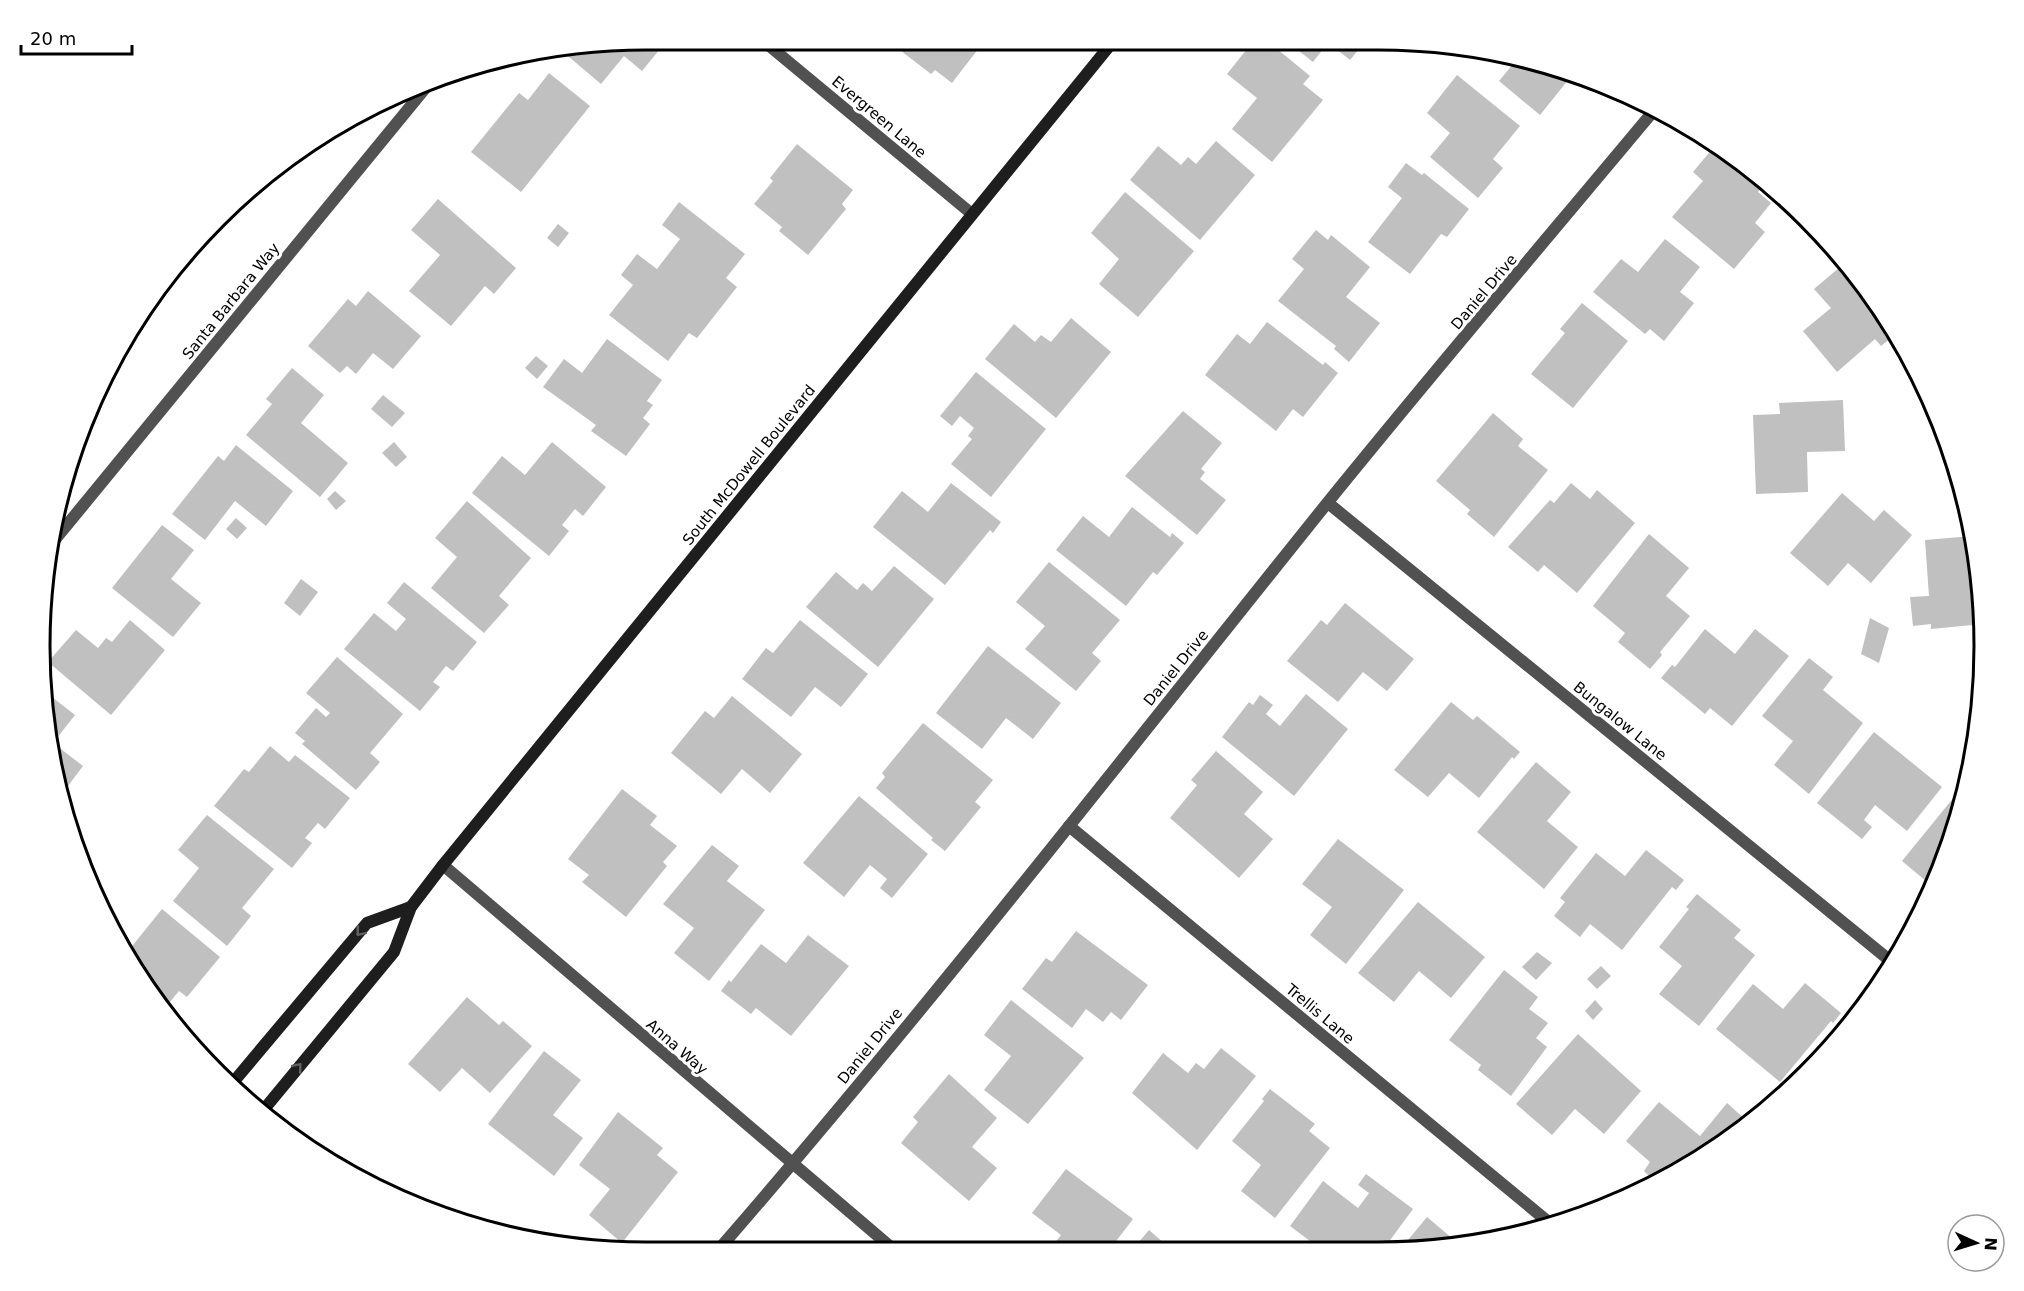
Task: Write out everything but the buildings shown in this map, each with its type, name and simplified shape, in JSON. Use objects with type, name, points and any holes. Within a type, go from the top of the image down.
[{"type":"main road","name":"South McDowell Boulevard","points":[[267,1105],[394,952],[411,907],[443,865],[1106,50]]},
{"type":"main road","points":[[236,1078],[367,923],[411,907]]},
{"type":"street","name":"Evergreen Lane","points":[[774,50],[972,214]]},
{"type":"street","name":"Santa Barbara Way","points":[[60,533],[421,94]]},
{"type":"street","name":"Daniel Drive","points":[[725,1242],[792,1165],[1069,826],[1328,503],[1650,115]]},
{"type":"street","name":"Bungalow Lane","points":[[1328,503],[1886,958]]},
{"type":"street","name":"Trellis Lane","points":[[1069,826],[1543,1218]]},
{"type":"street","name":"Anna Way","points":[[443,865],[885,1242]]}]
